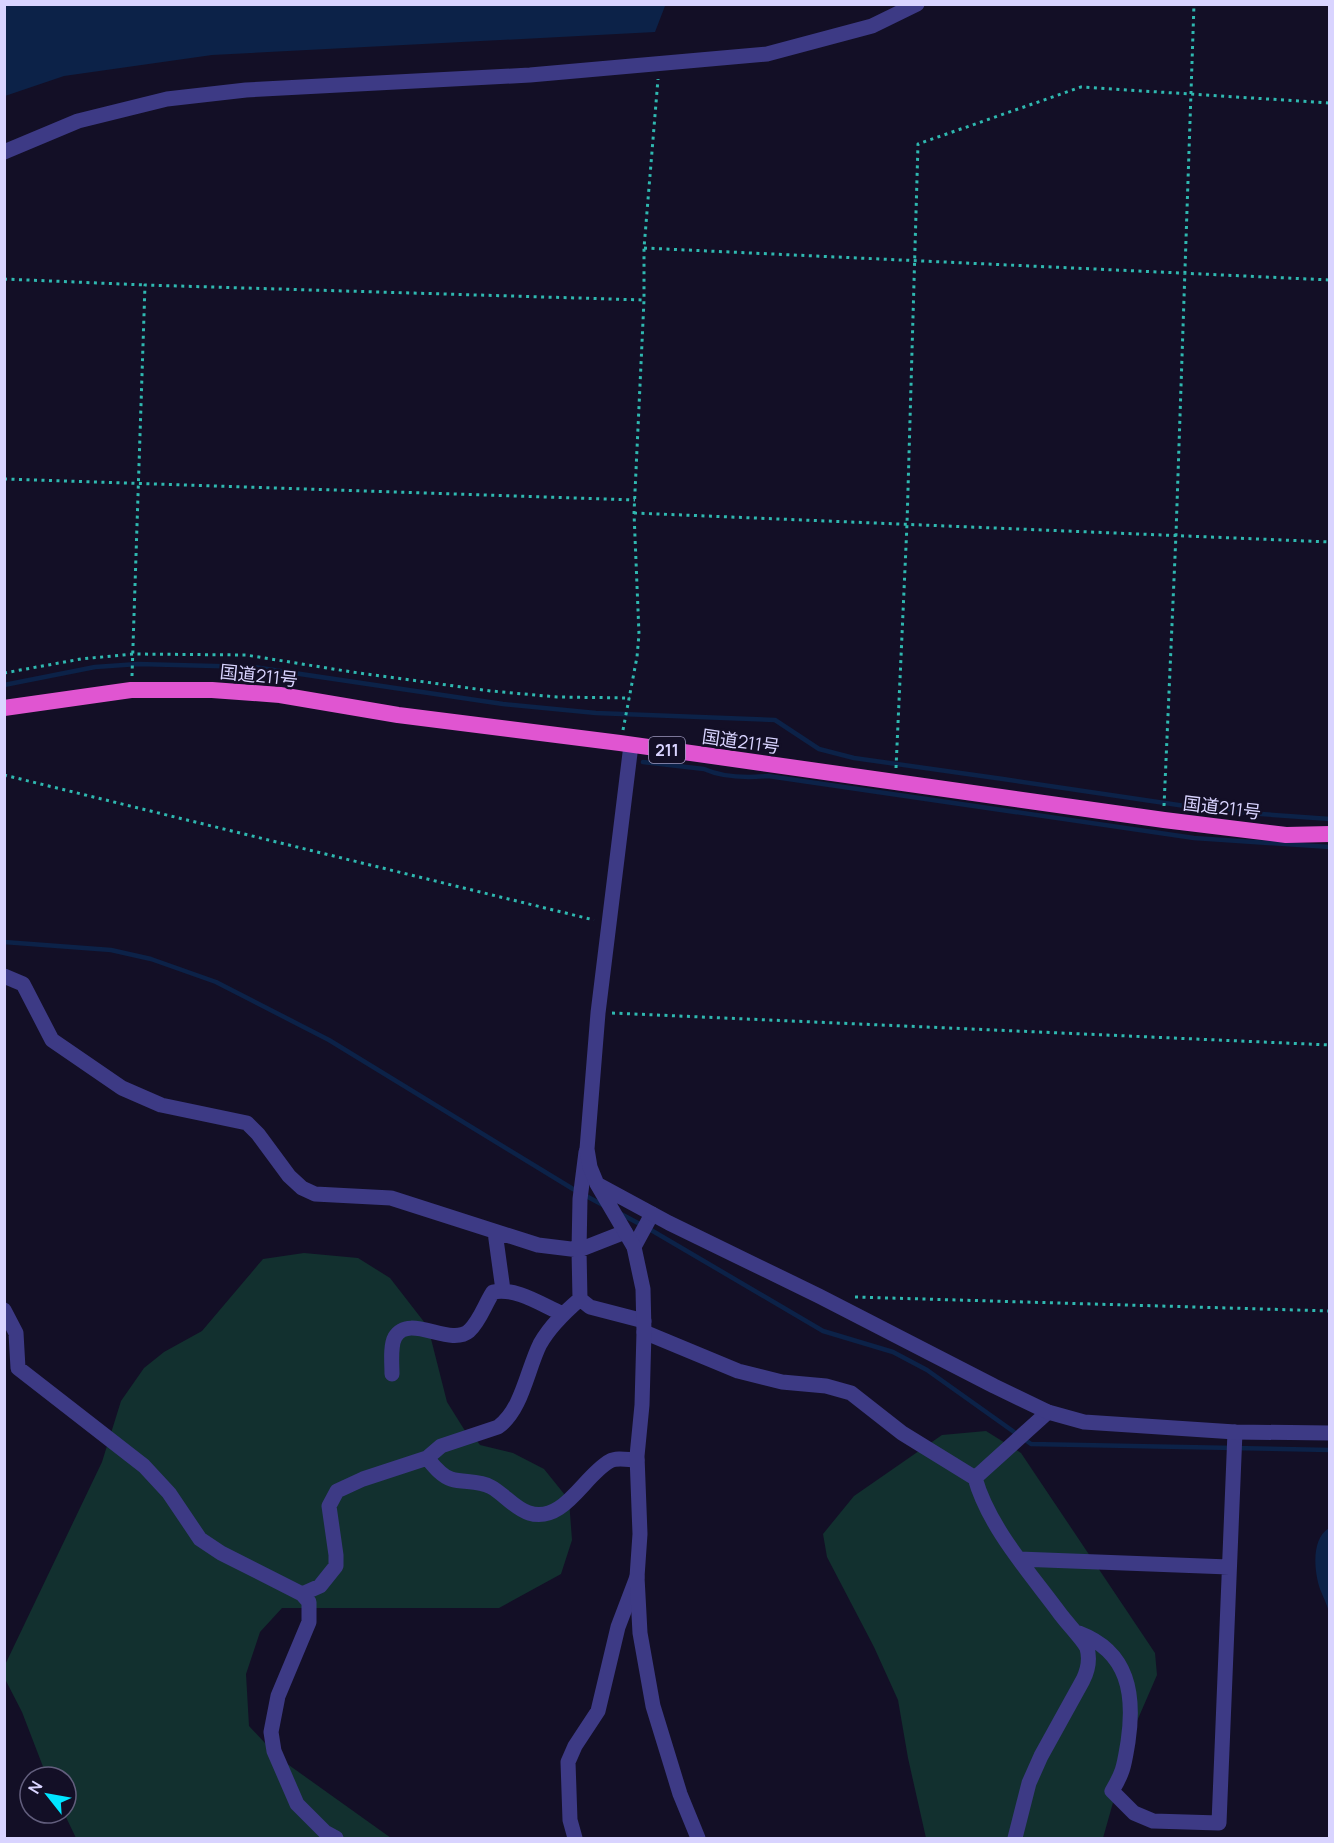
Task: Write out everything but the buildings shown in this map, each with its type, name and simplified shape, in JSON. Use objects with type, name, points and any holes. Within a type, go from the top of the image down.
[{"type":"highway","name":"国道211号","points":[[4,708],[131,690],[212,690],[280,695],[398,715],[626,744],[1164,820],[1286,835],[1329,834]]},
{"type":"street","points":[[4,152],[78,121],[167,99],[246,90],[530,75],[767,54],[872,26],[917,4]]},
{"type":"street","points":[[302,1594],[320,1586],[336,1566],[329,1506],[337,1491],[363,1479],[427,1458],[441,1446],[498,1427],[506,1421],[514,1411],[540,1344],[563,1314],[580,1299],[581,1192],[626,744]]},
{"type":"street","points":[[4,976],[23,984],[52,1040],[122,1089],[161,1105],[247,1123],[289,1176],[302,1188],[315,1194],[391,1198],[538,1245],[579,1251],[636,1228]]},
{"type":"street","points":[[587,1149],[590,1167],[601,1190],[636,1228],[819,1296],[1048,1412],[1084,1422],[1235,1437],[1329,1433]]},
{"type":"street","points":[[601,1190],[636,1228],[644,1289],[642,1406],[637,1460],[640,1534],[637,1577],[640,1633],[653,1706],[680,1794],[698,1839]]},
{"type":"street","points":[[495,1232],[503,1290]]},
{"type":"street","points":[[392,1374],[394,1339],[399,1333],[411,1328],[455,1337],[468,1332],[478,1320],[493,1292],[503,1290],[524,1296],[563,1314]]},
{"type":"street","points":[[580,1299],[590,1307],[644,1327],[738,1371],[782,1382],[826,1386],[851,1393],[902,1433],[975,1478],[980,1497],[1005,1539],[1086,1647],[1089,1659],[1087,1670],[1029,1783],[1015,1839]]},
{"type":"street","points":[[4,1310],[16,1333],[18,1368],[144,1466],[169,1493],[200,1539],[221,1553],[302,1594],[309,1602],[309,1622],[278,1696],[271,1732],[274,1750],[297,1804],[325,1832],[336,1839]]},
{"type":"street","points":[[975,1478],[1048,1412]]},
{"type":"street","points":[[1073,1631],[1090,1638],[1108,1651],[1121,1668],[1130,1693],[1131,1718],[1123,1773],[1112,1791],[1134,1813],[1153,1821],[1219,1823],[1235,1437]]},
{"type":"street","points":[[427,1458],[450,1479],[477,1482],[490,1487],[528,1513],[542,1514],[558,1509],[598,1470],[612,1460],[637,1460]]},
{"type":"street","points":[[1019,1558],[1229,1567]]},
{"type":"street","points":[[575,1839],[570,1820],[568,1762],[575,1746],[598,1711],[618,1627],[637,1577]]},
{"type":"path","points":[[1164,820],[1194,4]]},
{"type":"path","points":[[626,744],[639,634],[634,513],[644,300],[644,248],[659,65]]},
{"type":"path","points":[[895,782],[907,524],[918,144],[1081,87],[1329,103]]},
{"type":"path","points":[[644,248],[1329,280]]},
{"type":"path","points":[[4,279],[644,300]]},
{"type":"path","points":[[131,690],[145,285]]},
{"type":"path","points":[[4,479],[635,500]]},
{"type":"path","points":[[634,513],[1329,542]]},
{"type":"path","points":[[4,673],[81,659],[132,654],[246,655],[491,691],[557,697],[630,698]]},
{"type":"path","points":[[4,775],[609,924]]},
{"type":"path","points":[[598,1013],[1329,1045]]},
{"type":"path","points":[[855,1297],[1329,1311]]},
{"type":"green space","points":[[304,1253],[358,1258],[390,1278],[428,1327],[447,1402],[472,1442],[477,1441],[480,1445],[513,1453],[544,1469],[569,1500],[572,1540],[561,1574],[499,1608],[282,1608],[260,1632],[246,1674],[249,1726],[279,1758],[391,1838],[76,1838],[70,1825],[78,1825],[78,1765],[42,1765],[22,1712],[5,1679],[4,1667],[102,1462],[121,1401],[144,1368],[164,1352],[202,1331],[263,1259]]},
{"type":"green space","points":[[986,1431],[1021,1453],[1155,1653],[1157,1675],[1134,1728],[1103,1838],[926,1838],[898,1700],[874,1647],[827,1557],[823,1534],[854,1496],[942,1435]]},
{"type":"water","points":[[4,5],[669,5],[665,6],[655,32],[212,55],[64,76],[5,96]]},
{"type":"water","points":[[1329,1528],[1329,1612],[1320,1589],[1315,1565],[1319,1540]]},
{"type":"waterway","points":[[4,685],[95,667],[138,664],[253,667],[503,704],[596,713],[775,720],[819,749],[854,758],[1219,811],[1330,819]]},
{"type":"waterway","points":[[643,762],[704,769],[735,777],[768,776],[1194,838],[1330,847]]},
{"type":"waterway","points":[[4,942],[111,950],[151,959],[216,982],[329,1040],[603,1205]]},
{"type":"waterway","points":[[621,1214],[823,1331],[893,1352],[927,1370],[1031,1444],[1330,1450]]}]
